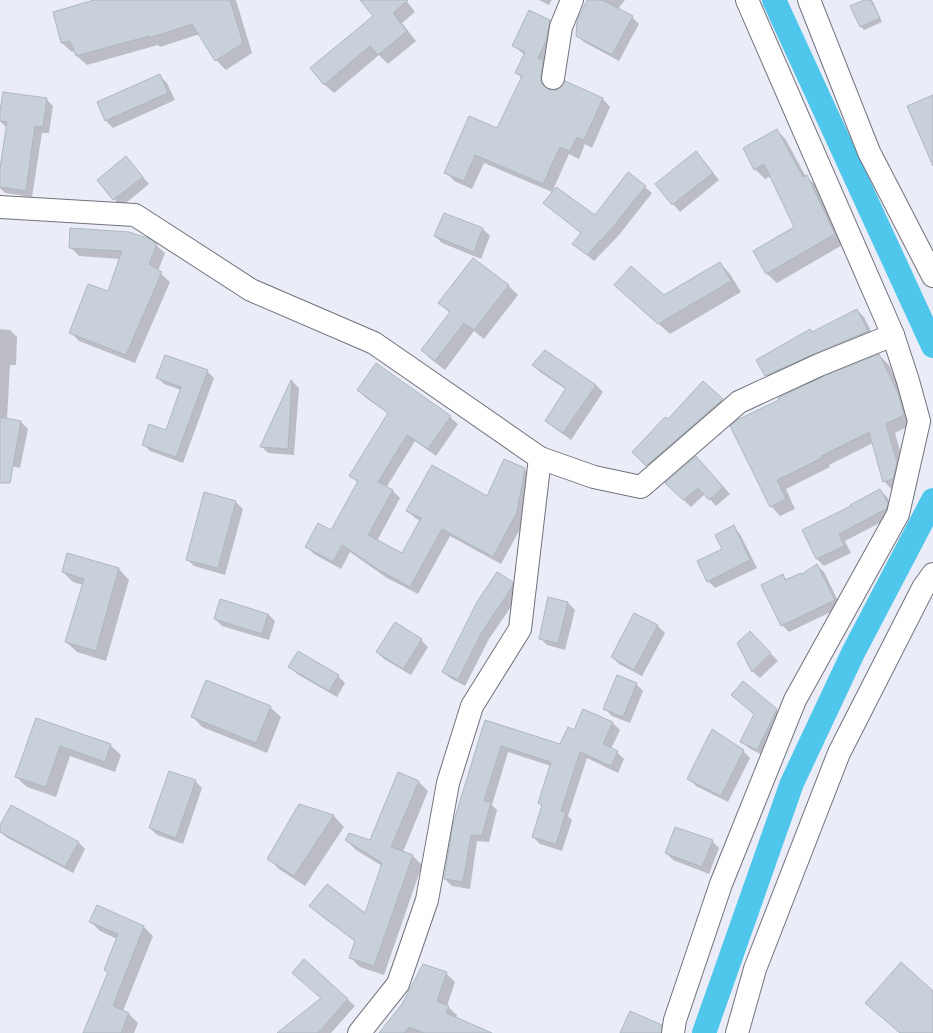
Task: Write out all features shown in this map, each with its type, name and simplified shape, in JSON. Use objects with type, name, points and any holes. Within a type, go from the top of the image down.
[{"type":"street","points":[[553,78],[561,27],[572,0]]},
{"type":"street","points":[[672,1033],[675,1020],[721,884],[795,700],[898,514],[919,421],[893,335],[747,0]]},
{"type":"street","points":[[809,0],[869,152],[933,276]]},
{"type":"street","points":[[0,207],[135,215],[251,290],[374,343],[540,458],[594,477],[641,487],[739,402],[819,365],[893,335]]},
{"type":"street","points":[[359,1033],[398,984],[427,900],[448,783],[472,706],[520,629],[540,458]]},
{"type":"street","points":[[737,1033],[755,970],[839,753],[923,588],[933,574]]},
{"type":"building","points":[[94,0],[230,0],[243,43],[215,61],[192,24],[149,38],[149,36],[76,56],[70,41],[61,43],[53,12]]},
{"type":"building","points":[[360,0],[408,0],[393,13],[407,31],[378,55],[370,46],[324,85],[310,68],[373,16]]},
{"type":"building","points":[[587,0],[602,0],[633,16],[612,55],[576,36],[577,21]]},
{"type":"building","points":[[864,0],[871,0],[880,18],[860,27],[850,6]]},
{"type":"building","points":[[529,10],[550,20],[546,41],[538,58],[543,60],[541,82],[545,87],[551,90],[557,90],[565,81],[603,98],[584,140],[577,137],[570,151],[560,147],[543,184],[475,155],[464,181],[444,173],[469,116],[497,128],[522,76],[515,73],[525,52],[512,46]]},
{"type":"building","points":[[160,74],[168,93],[105,121],[97,102]]},
{"type":"building","points":[[3,92],[47,98],[43,127],[35,126],[26,191],[0,187],[0,168],[7,122],[0,121]]},
{"type":"building","points":[[933,95],[933,166],[907,106]]},
{"type":"building","points":[[777,129],[803,177],[807,175],[835,234],[766,274],[753,251],[794,227],[764,164],[754,170],[743,148]]},
{"type":"building","points":[[696,151],[713,173],[672,205],[655,184]]},
{"type":"building","points":[[126,156],[143,177],[113,200],[97,180]]},
{"type":"building","points":[[628,172],[646,186],[612,228],[587,255],[572,244],[581,233],[543,203],[556,187],[595,215]]},
{"type":"building","points":[[444,213],[483,228],[474,252],[434,236]]},
{"type":"building","points":[[70,228],[129,232],[150,239],[157,244],[149,264],[162,272],[126,355],[69,333],[88,284],[108,291],[122,251],[69,248]]},
{"type":"building","points":[[473,258],[509,285],[474,330],[464,323],[435,361],[421,350],[450,312],[438,303]]},
{"type":"building","points":[[720,262],[731,281],[658,324],[614,285],[631,266],[664,295]]},
{"type":"building","points":[[857,309],[868,331],[765,376],[756,360],[810,329],[812,332]]},
{"type":"building","points":[[545,350],[596,385],[563,433],[545,421],[566,388],[532,365]]},
{"type":"building","points":[[879,354],[898,393],[904,415],[886,424],[897,462],[893,479],[883,482],[869,432],[821,456],[822,458],[777,480],[786,499],[770,507],[730,426],[737,420],[779,400],[778,398],[824,376]]},
{"type":"building","points":[[165,355],[208,370],[176,457],[142,445],[149,424],[166,430],[181,387],[156,378]]},
{"type":"building","points":[[376,363],[451,416],[428,449],[407,435],[378,482],[393,490],[368,535],[402,553],[421,518],[406,511],[432,465],[487,496],[504,459],[525,468],[517,512],[493,557],[442,529],[410,587],[379,570],[342,545],[333,562],[305,547],[318,523],[331,530],[358,481],[349,476],[388,413],[357,390]]},
{"type":"building","points":[[291,380],[288,449],[260,447]]},
{"type":"building","points":[[703,381],[723,399],[646,466],[632,452],[665,417],[668,419]]},
{"type":"building","points":[[0,417],[21,421],[10,483],[0,483]]},
{"type":"building","points":[[696,456],[723,487],[709,500],[698,488],[683,500],[665,483]]},
{"type":"building","points":[[880,489],[888,503],[886,509],[839,534],[844,546],[816,559],[802,530],[851,506],[850,505]]},
{"type":"building","points":[[204,492],[236,501],[218,568],[186,560]]},
{"type":"building","points":[[734,525],[750,560],[707,582],[697,561],[722,549],[715,535]]},
{"type":"building","points":[[67,553],[119,568],[96,651],[65,642],[84,579],[62,572]]},
{"type":"building","points":[[817,564],[835,600],[781,626],[761,585],[783,574],[785,580],[801,573],[802,574]]},
{"type":"building","points":[[497,572],[513,582],[512,587],[482,632],[458,680],[442,672],[477,602]]},
{"type":"building","points":[[548,597],[568,602],[558,643],[539,639]]},
{"type":"building","points":[[220,599],[268,614],[262,634],[214,619]]},
{"type":"building","points":[[634,613],[658,625],[634,670],[611,657]]},
{"type":"building","points":[[395,622],[422,639],[403,669],[376,652]]},
{"type":"building","points":[[750,631],[771,653],[752,672],[737,643]]},
{"type":"building","points":[[298,651],[339,675],[329,691],[288,667]]},
{"type":"building","points":[[617,675],[637,683],[623,717],[603,709]]},
{"type":"building","points":[[206,680],[271,706],[256,743],[191,717]]},
{"type":"building","points":[[743,681],[777,709],[757,750],[740,742],[754,714],[731,695]]},
{"type":"building","points":[[583,709],[613,722],[603,744],[618,751],[611,766],[580,752],[561,811],[566,812],[556,844],[532,837],[542,805],[538,803],[551,762],[501,746],[484,801],[491,802],[482,836],[471,835],[463,882],[444,879],[453,824],[485,720],[560,744],[568,727],[574,730]]},
{"type":"building","points":[[36,718],[111,744],[105,762],[60,746],[46,787],[15,777]]},
{"type":"building","points":[[712,729],[744,750],[721,796],[687,779]]},
{"type":"building","points":[[169,771],[196,780],[176,838],[149,828]]},
{"type":"building","points":[[398,772],[419,781],[391,847],[413,855],[374,966],[349,958],[355,941],[309,906],[327,884],[365,913],[382,863],[345,840],[349,833],[370,840]]},
{"type":"building","points":[[299,804],[334,815],[294,876],[267,859]]},
{"type":"building","points":[[11,805],[79,842],[65,867],[0,832],[0,825]]},
{"type":"building","points":[[675,827],[713,840],[702,867],[665,853]]},
{"type":"building","points":[[97,905],[144,926],[113,1006],[129,1013],[121,1033],[83,1033],[108,972],[104,970],[118,934],[89,922]]},
{"type":"building","points":[[304,959],[348,999],[318,1033],[277,1033],[321,998],[292,973]]},
{"type":"building","points":[[901,962],[933,991],[933,1033],[900,1033],[865,1003]]},
{"type":"building","points":[[423,964],[447,972],[437,1001],[449,1006],[446,1013],[492,1033],[424,1033],[409,1027],[404,1033],[379,1033],[402,1004]]},
{"type":"building","points":[[630,1011],[662,1025],[661,1033],[620,1033]]},
{"type":"waterway","points":[[774,0],[933,346]]},
{"type":"waterway","points":[[704,1033],[792,783],[853,653],[933,500]]}]
